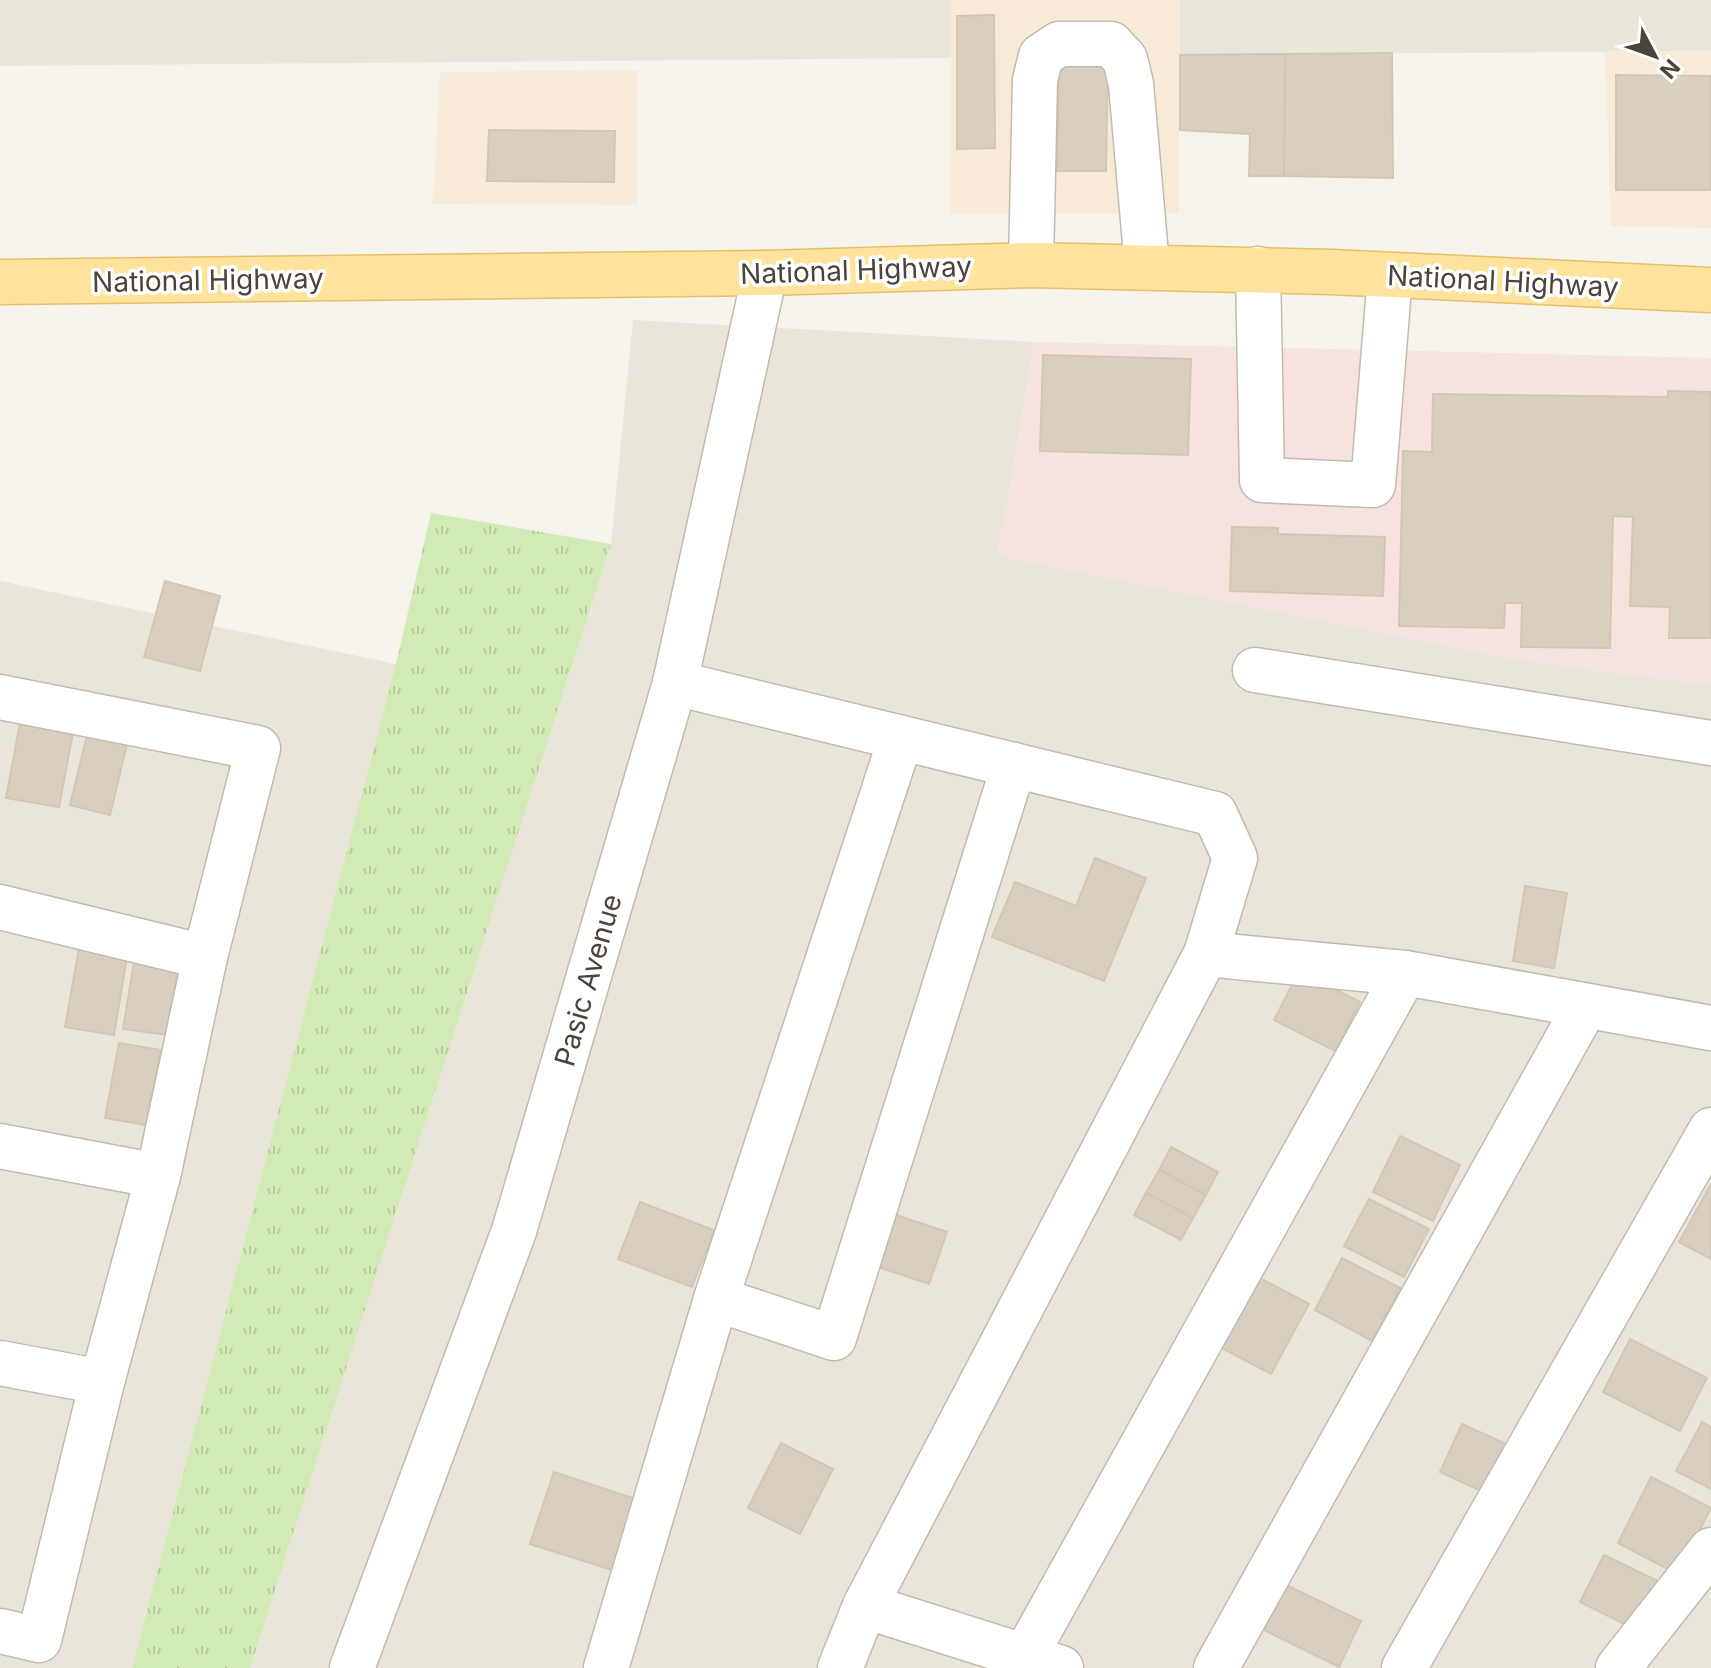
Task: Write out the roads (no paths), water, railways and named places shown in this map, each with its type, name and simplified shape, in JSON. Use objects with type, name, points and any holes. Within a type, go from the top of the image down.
[{"type":"main road","name":"National Highway","points":[[0,282],[765,273],[1031,265],[1258,269],[1711,290]]},
{"type":"street","points":[[1031,265],[1035,80],[1041,56],[1059,44],[1111,44],[1125,59],[1131,84],[1147,266]]},
{"type":"street","points":[[1258,269],[1262,480],[1278,481],[1373,485],[1390,276]]},
{"type":"street","name":"Pasic Avenue","points":[[352,1668],[514,1231],[675,683],[765,273]]},
{"type":"street","points":[[1255,670],[1711,743]]},
{"type":"street","points":[[675,683],[1215,814],[1235,858],[1206,954],[865,1606],[840,1668]]},
{"type":"street","points":[[0,697],[258,748],[205,957],[158,1176],[102,1382],[39,1640],[0,1631]]},
{"type":"street","points":[[606,1668],[716,1299],[901,738]]},
{"type":"street","points":[[716,1299],[834,1338],[1014,765]]},
{"type":"street","points":[[0,907],[205,957]]},
{"type":"street","points":[[1206,954],[1405,973],[1711,1028]]},
{"type":"street","points":[[865,1606],[1043,1662],[1405,973]]},
{"type":"street","points":[[1216,1668],[1585,1007]]},
{"type":"street","points":[[1404,1668],[1711,1130]]},
{"type":"street","points":[[0,1146],[158,1176]]},
{"type":"street","points":[[0,1363],[102,1382]]},
{"type":"street","points":[[1618,1668],[1711,1550]]}]
